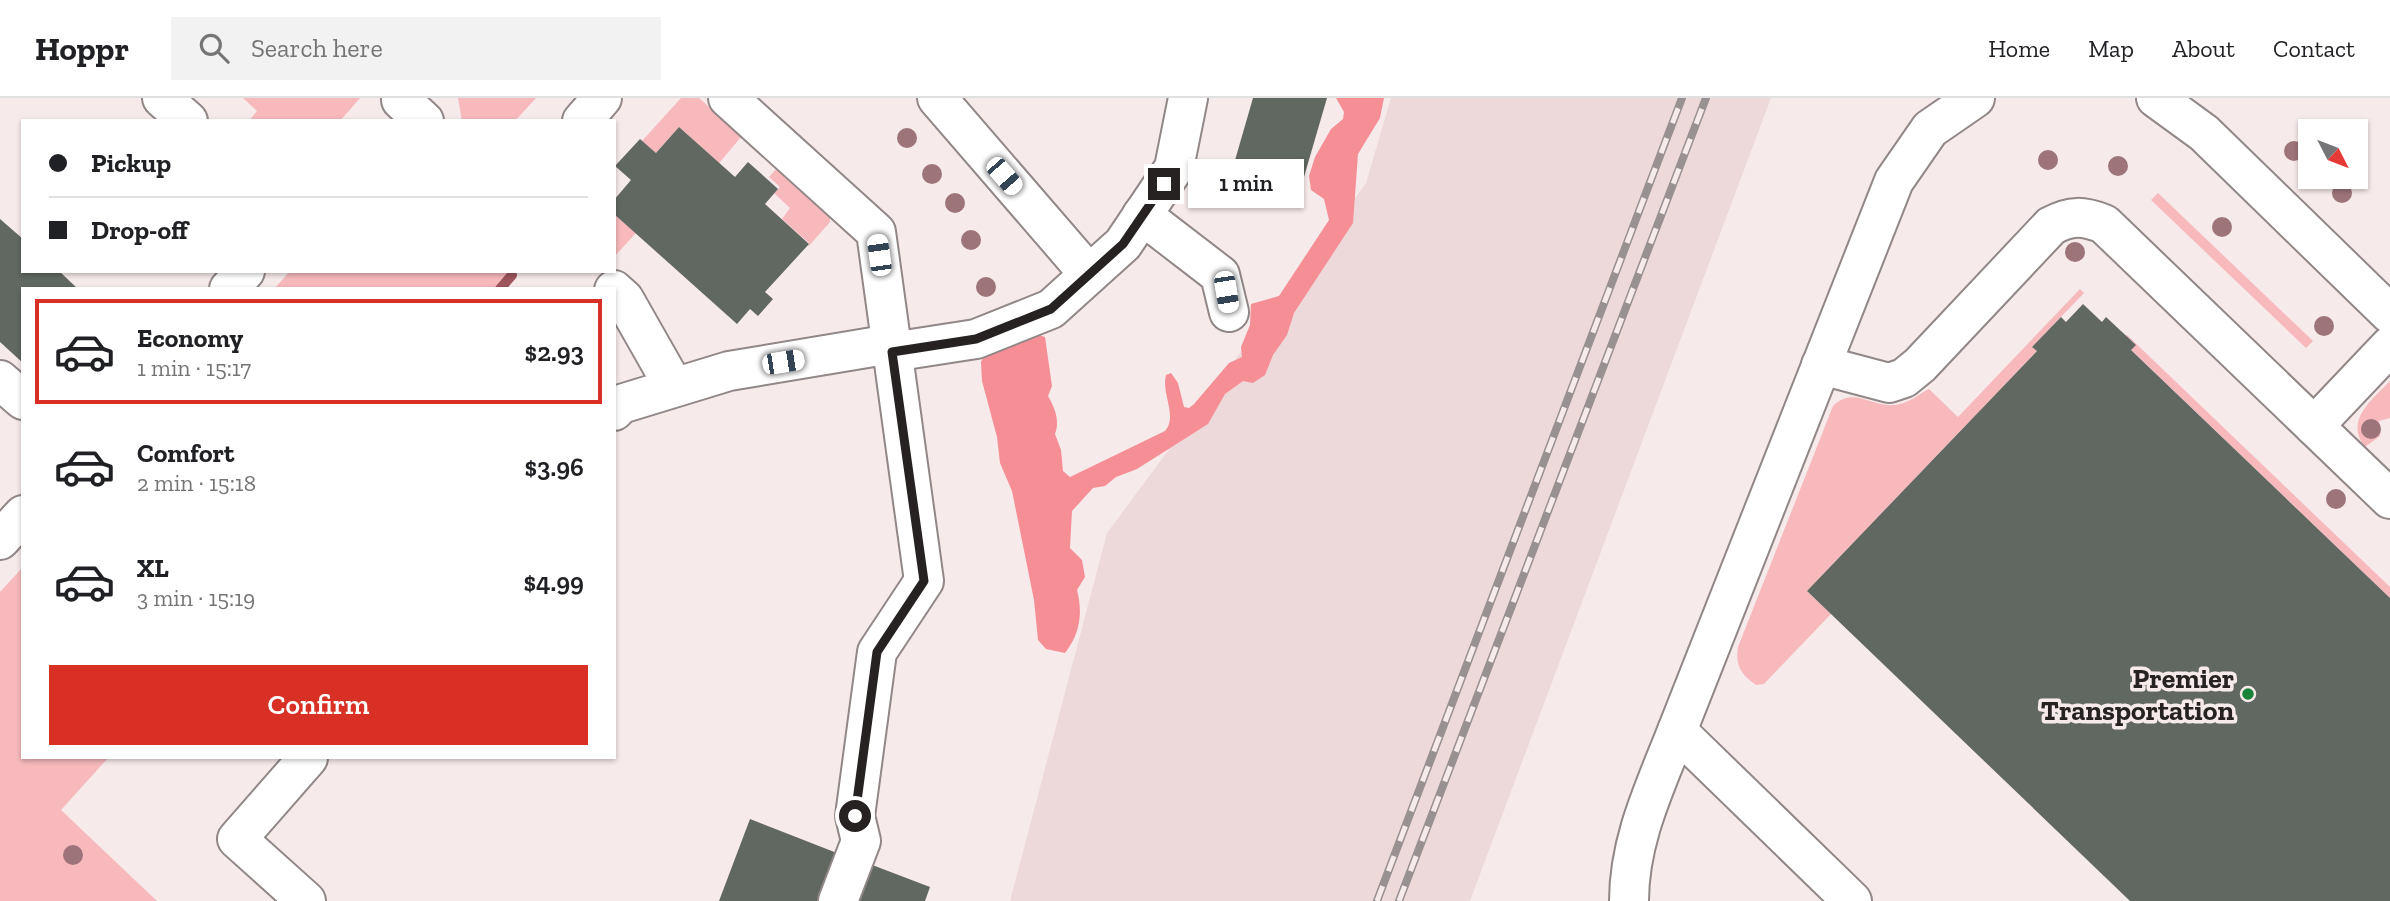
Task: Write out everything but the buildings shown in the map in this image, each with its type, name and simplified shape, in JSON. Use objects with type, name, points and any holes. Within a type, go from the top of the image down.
[{"type":"street","points":[[162,98],[186,119]]},
{"type":"street","points":[[584,119],[602,98]]},
{"type":"street","points":[[728,98],[876,232],[924,581],[877,652],[855,816],[861,841],[838,901]]},
{"type":"street","points":[[937,98],[1089,274]]},
{"type":"street","points":[[616,409],[621,404],[729,370],[976,339],[1051,309],[1123,244],[1174,168],[1188,98]]},
{"type":"street","points":[[1629,901],[1629,873],[1637,835],[1894,181],[1930,130],[1975,98]]},
{"type":"street","points":[[2156,98],[2204,133],[2390,314]]},
{"type":"street","points":[[1142,215],[1220,275],[1229,312]]},
{"type":"street","points":[[1821,365],[1889,383],[1904,378],[1920,365],[2051,226],[2067,217],[2085,217],[2104,224],[2390,499]]},
{"type":"street","points":[[231,287],[243,273]]},
{"type":"street","points":[[596,273],[612,287]]},
{"type":"street","points":[[616,291],[624,299],[674,387]]},
{"type":"street","points":[[2314,426],[2390,346]]},
{"type":"street","points":[[0,380],[21,398]]},
{"type":"street","points":[[0,540],[21,517]]},
{"type":"street","points":[[1677,731],[1852,901]]},
{"type":"street","points":[[306,901],[237,839],[308,759]]},
{"type":"shaded area","points":[[243,98],[360,98],[342,119],[251,119],[257,111]]},
{"type":"shaded area","points":[[458,98],[536,98],[517,119],[462,119]]},
{"type":"shaded area","points":[[681,98],[699,98],[742,136],[719,163],[679,127],[656,153],[642,141]]},
{"type":"shaded area","points":[[1336,98],[1384,98],[1380,118],[1358,154],[1353,223],[1294,313],[1287,335],[1273,355],[1265,375],[1253,383],[1243,381],[1225,394],[1208,424],[1137,469],[1116,477],[1105,486],[1093,488],[1072,511],[1070,548],[1082,560],[1085,577],[1077,590],[1079,623],[1065,653],[1046,649],[1038,640],[1034,600],[1012,491],[1000,463],[997,437],[982,381],[981,362],[986,353],[1036,334],[1045,337],[1052,386],[1048,396],[1056,415],[1055,434],[1061,450],[1063,471],[1070,477],[1165,431],[1170,419],[1166,375],[1171,373],[1178,383],[1184,407],[1189,408],[1194,404],[1229,363],[1242,357],[1241,347],[1250,325],[1251,304],[1279,296],[1329,220],[1324,199],[1311,190],[1309,176],[1315,157],[1331,129],[1343,119],[1344,112]]},
{"type":"shaded area","points":[[1391,98],[1771,98],[1470,901],[1010,901],[1107,533],[1366,183]]},
{"type":"shaded area","points":[[777,168],[830,217],[830,222],[808,247],[809,243],[782,219],[790,208],[774,193],[780,187],[769,177]]},
{"type":"shaded area","points":[[2158,193],[2313,341],[2306,348],[2151,200]]},
{"type":"shaded area","points":[[616,216],[636,233],[616,255]]},
{"type":"shaded area","points":[[288,273],[508,273],[498,287],[276,287]]},
{"type":"shaded area","points":[[2080,289],[2084,293],[2032,347],[2037,351],[1807,591],[1831,614],[1764,684],[1756,685],[1751,681],[1738,664],[1738,647],[1833,406],[1841,400],[1855,397],[1894,405],[1908,401],[1929,389],[1958,417]]},
{"type":"shaded area","points":[[2127,335],[2390,587],[2390,598],[2122,341]]},
{"type":"shaded area","points":[[2390,381],[2390,418],[2379,421],[2380,436],[2365,447],[2359,437],[2359,419],[2369,403]]},
{"type":"shaded area","points":[[21,569],[21,759],[107,759],[61,810],[157,901],[0,901],[0,592]]},
{"type":"waterway","points":[[502,287],[512,275]]},
{"type":"railway","points":[[1377,901],[1682,98]]},
{"type":"railway","points":[[1399,901],[1706,98]]},
{"type":"place","name":"Premier Transportation","points":[[2248,694]]},
{"type":"route","points":[[855,816],[877,652],[924,581],[892,352],[976,339],[1051,309],[1123,244],[1164,184]]}]
